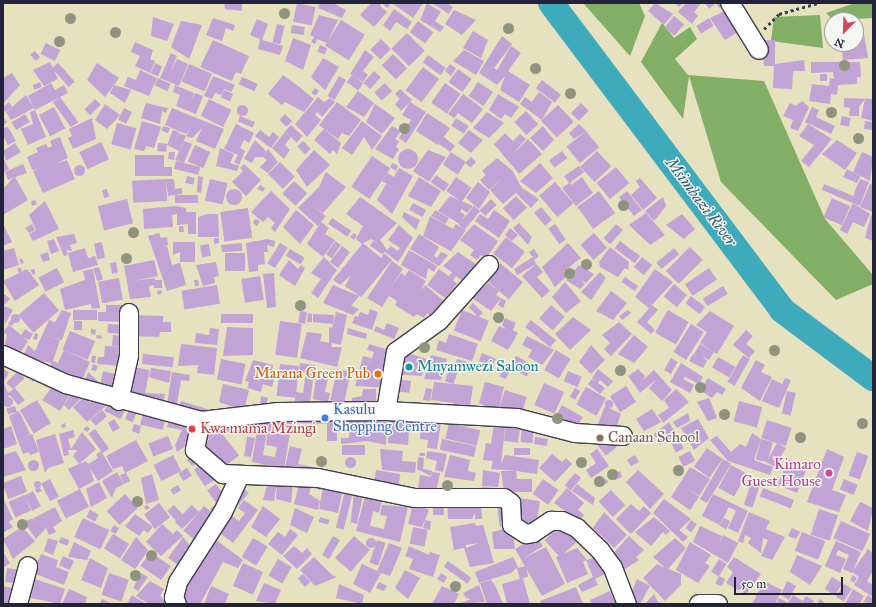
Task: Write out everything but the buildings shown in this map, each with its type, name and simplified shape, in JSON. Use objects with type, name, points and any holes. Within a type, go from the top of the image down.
[{"type":"street","points":[[730,3],[755,42]]},
{"type":"street","points":[[386,411],[396,352],[439,321],[489,264]]},
{"type":"street","points":[[119,401],[129,356],[129,313]]},
{"type":"street","points":[[3,355],[66,384],[119,401],[201,421],[278,412],[386,411],[517,418],[576,433],[623,436]]},
{"type":"street","points":[[201,421],[195,450],[217,471],[240,477],[318,478],[415,498],[504,498],[511,502],[512,525],[526,534],[557,520],[577,528],[600,550],[613,568],[627,604]]},
{"type":"street","points":[[177,604],[174,598],[178,582],[223,512],[240,477]]},
{"type":"street","points":[[18,604],[28,566]]},
{"type":"street","points":[[699,604],[718,604]]},
{"type":"path","points":[[755,42],[779,14],[818,3]]},
{"type":"green space","points":[[583,3],[639,3],[645,16],[630,56]]},
{"type":"green space","points":[[855,3],[873,3],[873,18],[864,18],[864,12],[829,12]]},
{"type":"green space","points":[[820,15],[823,48],[771,41],[774,17]]},
{"type":"green space","points":[[662,23],[674,38],[690,27],[697,39],[675,59],[688,75],[764,81],[825,219],[873,275],[873,284],[836,300],[721,182],[689,76],[683,119],[641,62]]},
{"type":"waterway","name":"Msimbazi River","points":[[551,3],[782,310],[873,378]]},
{"type":"place","name":"Mnyamwezi Saloon","points":[[409,367]]},
{"type":"place","name":"Marana Green Pub","points":[[378,374]]},
{"type":"place","name":"Kasulu Shopping Centre","points":[[325,418]]},
{"type":"place","name":"Kwa mama Mzingi","points":[[192,429]]},
{"type":"place","name":"Canaan School","points":[[600,438]]},
{"type":"place","name":"Kimaro Guest House","points":[[829,473]]}]
